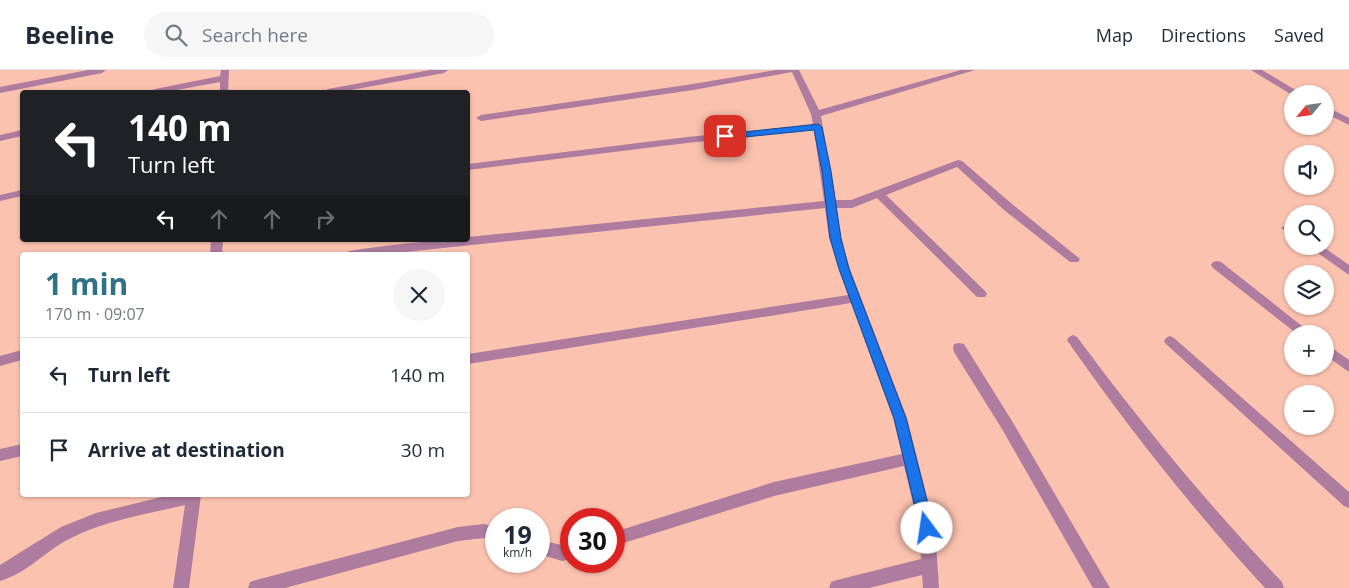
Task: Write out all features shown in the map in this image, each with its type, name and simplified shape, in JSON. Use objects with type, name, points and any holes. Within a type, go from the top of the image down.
[{"type":"street","points":[[0,90],[102,70]]},
{"type":"street","points":[[339,90],[444,70]]},
{"type":"street","points":[[481,118],[693,88],[792,70]]},
{"type":"street","points":[[795,70],[817,121],[836,238],[855,298],[900,418],[927,528],[931,588]]},
{"type":"street","points":[[470,167],[687,140],[817,121],[972,70]]},
{"type":"street","points":[[1255,70],[1284,86]]},
{"type":"street","points":[[163,90],[224,74],[224,90]]},
{"type":"street","points":[[1334,114],[1349,122]]},
{"type":"street","points":[[0,138],[20,133]]},
{"type":"street","points":[[470,241],[831,204],[852,204],[958,163],[1008,208],[1074,259]]},
{"type":"street","points":[[0,198],[20,193]]},
{"type":"street","points":[[879,194],[981,294]]},
{"type":"street","points":[[370,252],[459,242]]},
{"type":"street","points":[[1327,255],[1349,271]]},
{"type":"street","points":[[1217,265],[1294,325]]},
{"type":"street","points":[[470,359],[855,298]]},
{"type":"street","points":[[1073,340],[1122,409],[1232,542],[1276,588]]},
{"type":"street","points":[[1170,341],[1349,501]]},
{"type":"street","points":[[958,348],[1007,425],[1102,588]]},
{"type":"street","points":[[1334,355],[1349,367]]},
{"type":"street","points":[[0,361],[20,356]]},
{"type":"street","points":[[0,456],[20,451]]},
{"type":"street","points":[[625,536],[774,489],[910,458]]},
{"type":"street","points":[[0,573],[28,558],[66,532],[96,520],[190,497]]},
{"type":"street","points":[[181,588],[194,497]]},
{"type":"street","points":[[256,588],[458,534],[485,531]]},
{"type":"street","points":[[837,588],[930,565]]},
{"type":"route","points":[[725,136],[818,127],[836,238],[844,269],[900,418],[927,528]]}]
